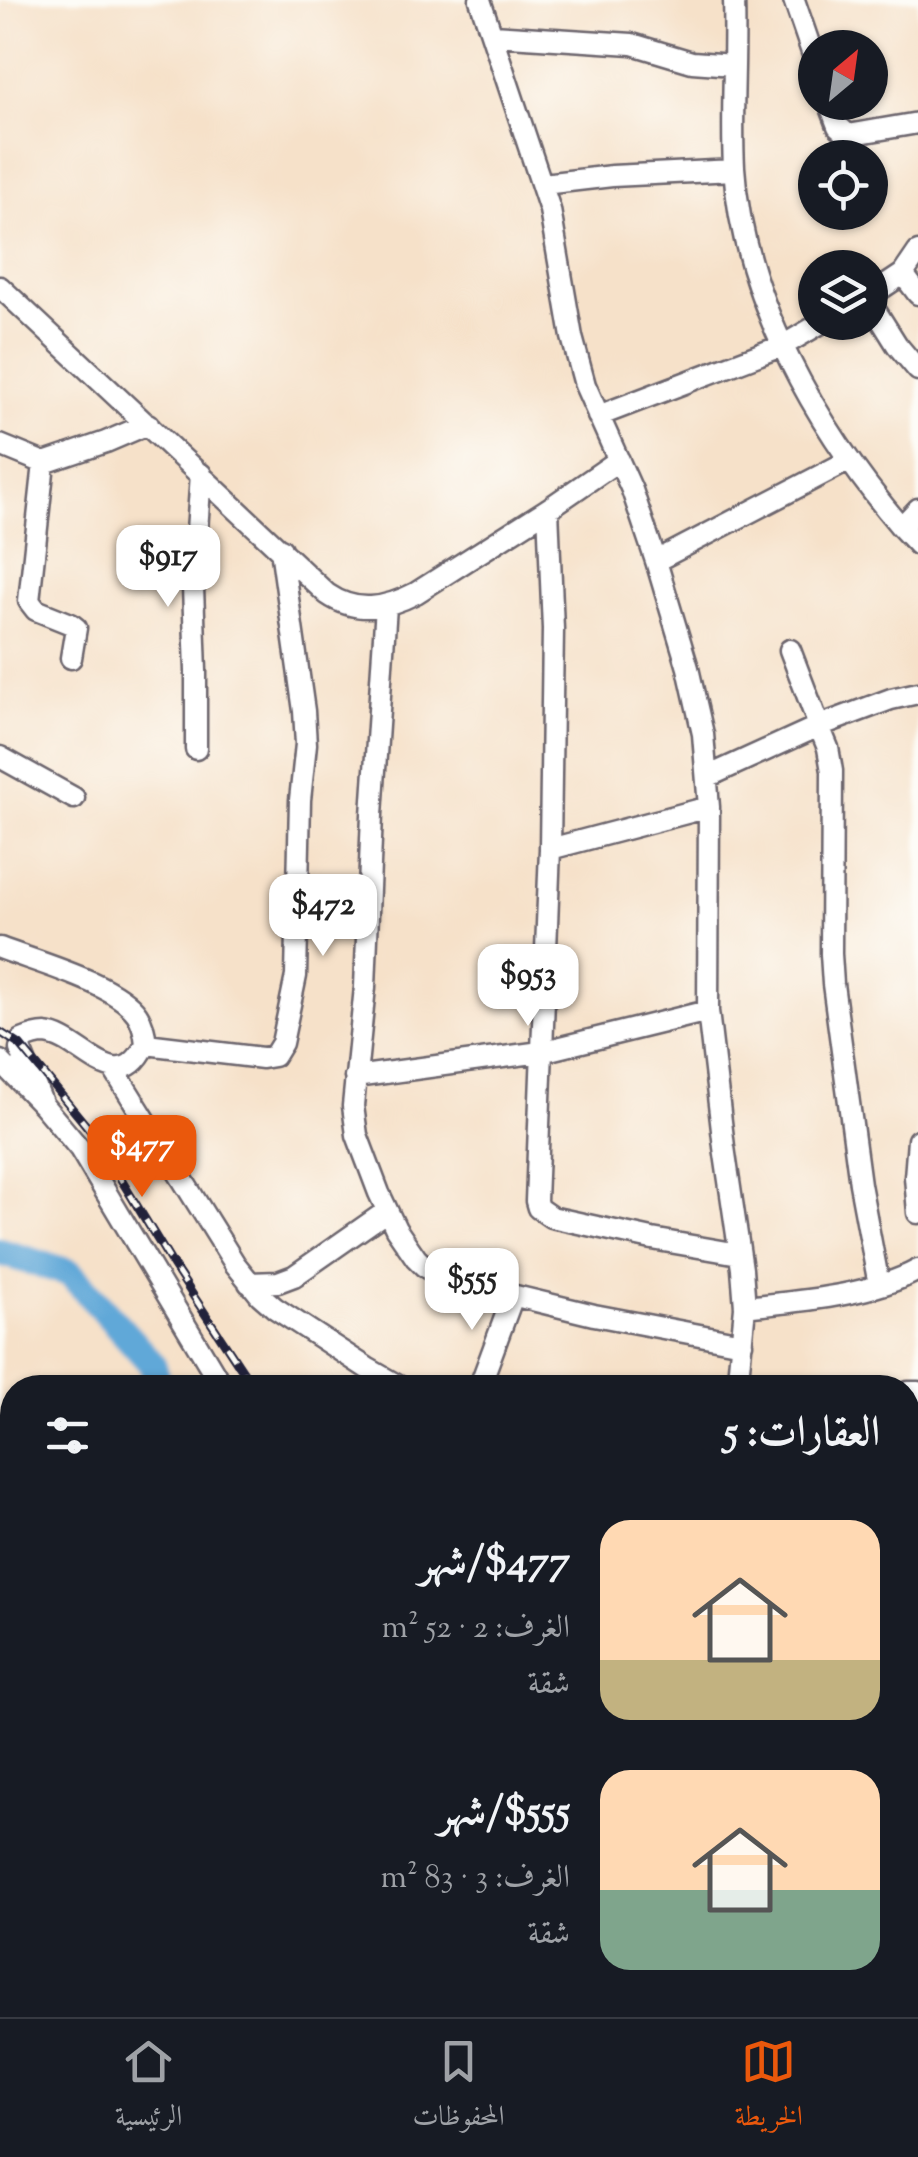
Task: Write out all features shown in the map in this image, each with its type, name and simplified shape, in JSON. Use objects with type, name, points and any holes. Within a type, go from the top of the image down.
[{"type":"street","points":[[480,0],[543,184],[584,385],[632,490],[696,698],[703,734],[709,806],[708,1011],[745,1307],[738,1375]]},
{"type":"street","points":[[734,0],[734,170],[752,268],[761,295],[795,372],[848,461],[918,546]]},
{"type":"street","points":[[794,0],[804,30]]},
{"type":"street","points":[[493,35],[632,44],[692,62],[732,65]]},
{"type":"street","points":[[836,120],[848,135],[918,123]]},
{"type":"street","points":[[543,184],[734,170]]},
{"type":"street","points":[[888,285],[903,274],[918,252]]},
{"type":"street","points":[[903,274],[918,294]]},
{"type":"street","points":[[0,287],[338,601],[362,608],[386,606],[416,594],[619,460]]},
{"type":"street","points":[[888,329],[918,370]]},
{"type":"street","points":[[598,416],[798,337]]},
{"type":"street","points":[[0,444],[44,464],[148,424]]},
{"type":"street","points":[[656,561],[848,461]]},
{"type":"street","points":[[44,464],[29,600],[36,610],[76,628],[72,658]]},
{"type":"street","points":[[196,749],[192,587],[201,474]]},
{"type":"street","points":[[548,509],[552,630],[550,849],[536,1157],[538,1208],[550,1217],[739,1254]]},
{"type":"street","points":[[901,527],[918,510]]},
{"type":"street","points":[[146,1044],[262,1058],[274,1056],[282,1043],[296,976],[300,800],[306,744],[282,549]]},
{"type":"street","points":[[386,606],[365,988],[353,1106],[357,1135],[387,1210],[424,1266],[445,1279],[594,1315],[742,1343]]},
{"type":"street","points":[[790,650],[828,748],[832,771],[831,954],[837,1024],[860,1184],[880,1284]]},
{"type":"street","points":[[707,777],[819,726],[918,693]]},
{"type":"street","points":[[0,756],[74,798]]},
{"type":"street","points":[[550,849],[709,806]]},
{"type":"street","points":[[0,948],[96,984],[120,998],[142,1024],[146,1044],[140,1055],[132,1063],[113,1068],[51,1035],[22,1040],[20,1049],[43,1104]]},
{"type":"street","points":[[355,1077],[541,1052],[708,1011]]},
{"type":"street","points":[[0,1060],[71,1136],[215,1375]]},
{"type":"street","points":[[113,1068],[249,1282],[275,1308],[377,1375]]},
{"type":"street","points":[[918,1140],[914,1176],[918,1213]]},
{"type":"street","points":[[249,1282],[278,1282],[294,1276],[387,1210]]},
{"type":"street","points":[[745,1307],[825,1296],[880,1284],[918,1270]]},
{"type":"street","points":[[484,1375],[513,1296]]},
{"type":"waterway","points":[[0,1252],[70,1273],[152,1364],[156,1375]]},
{"type":"railway","points":[[0,1032],[20,1045],[94,1135],[245,1375]]}]
